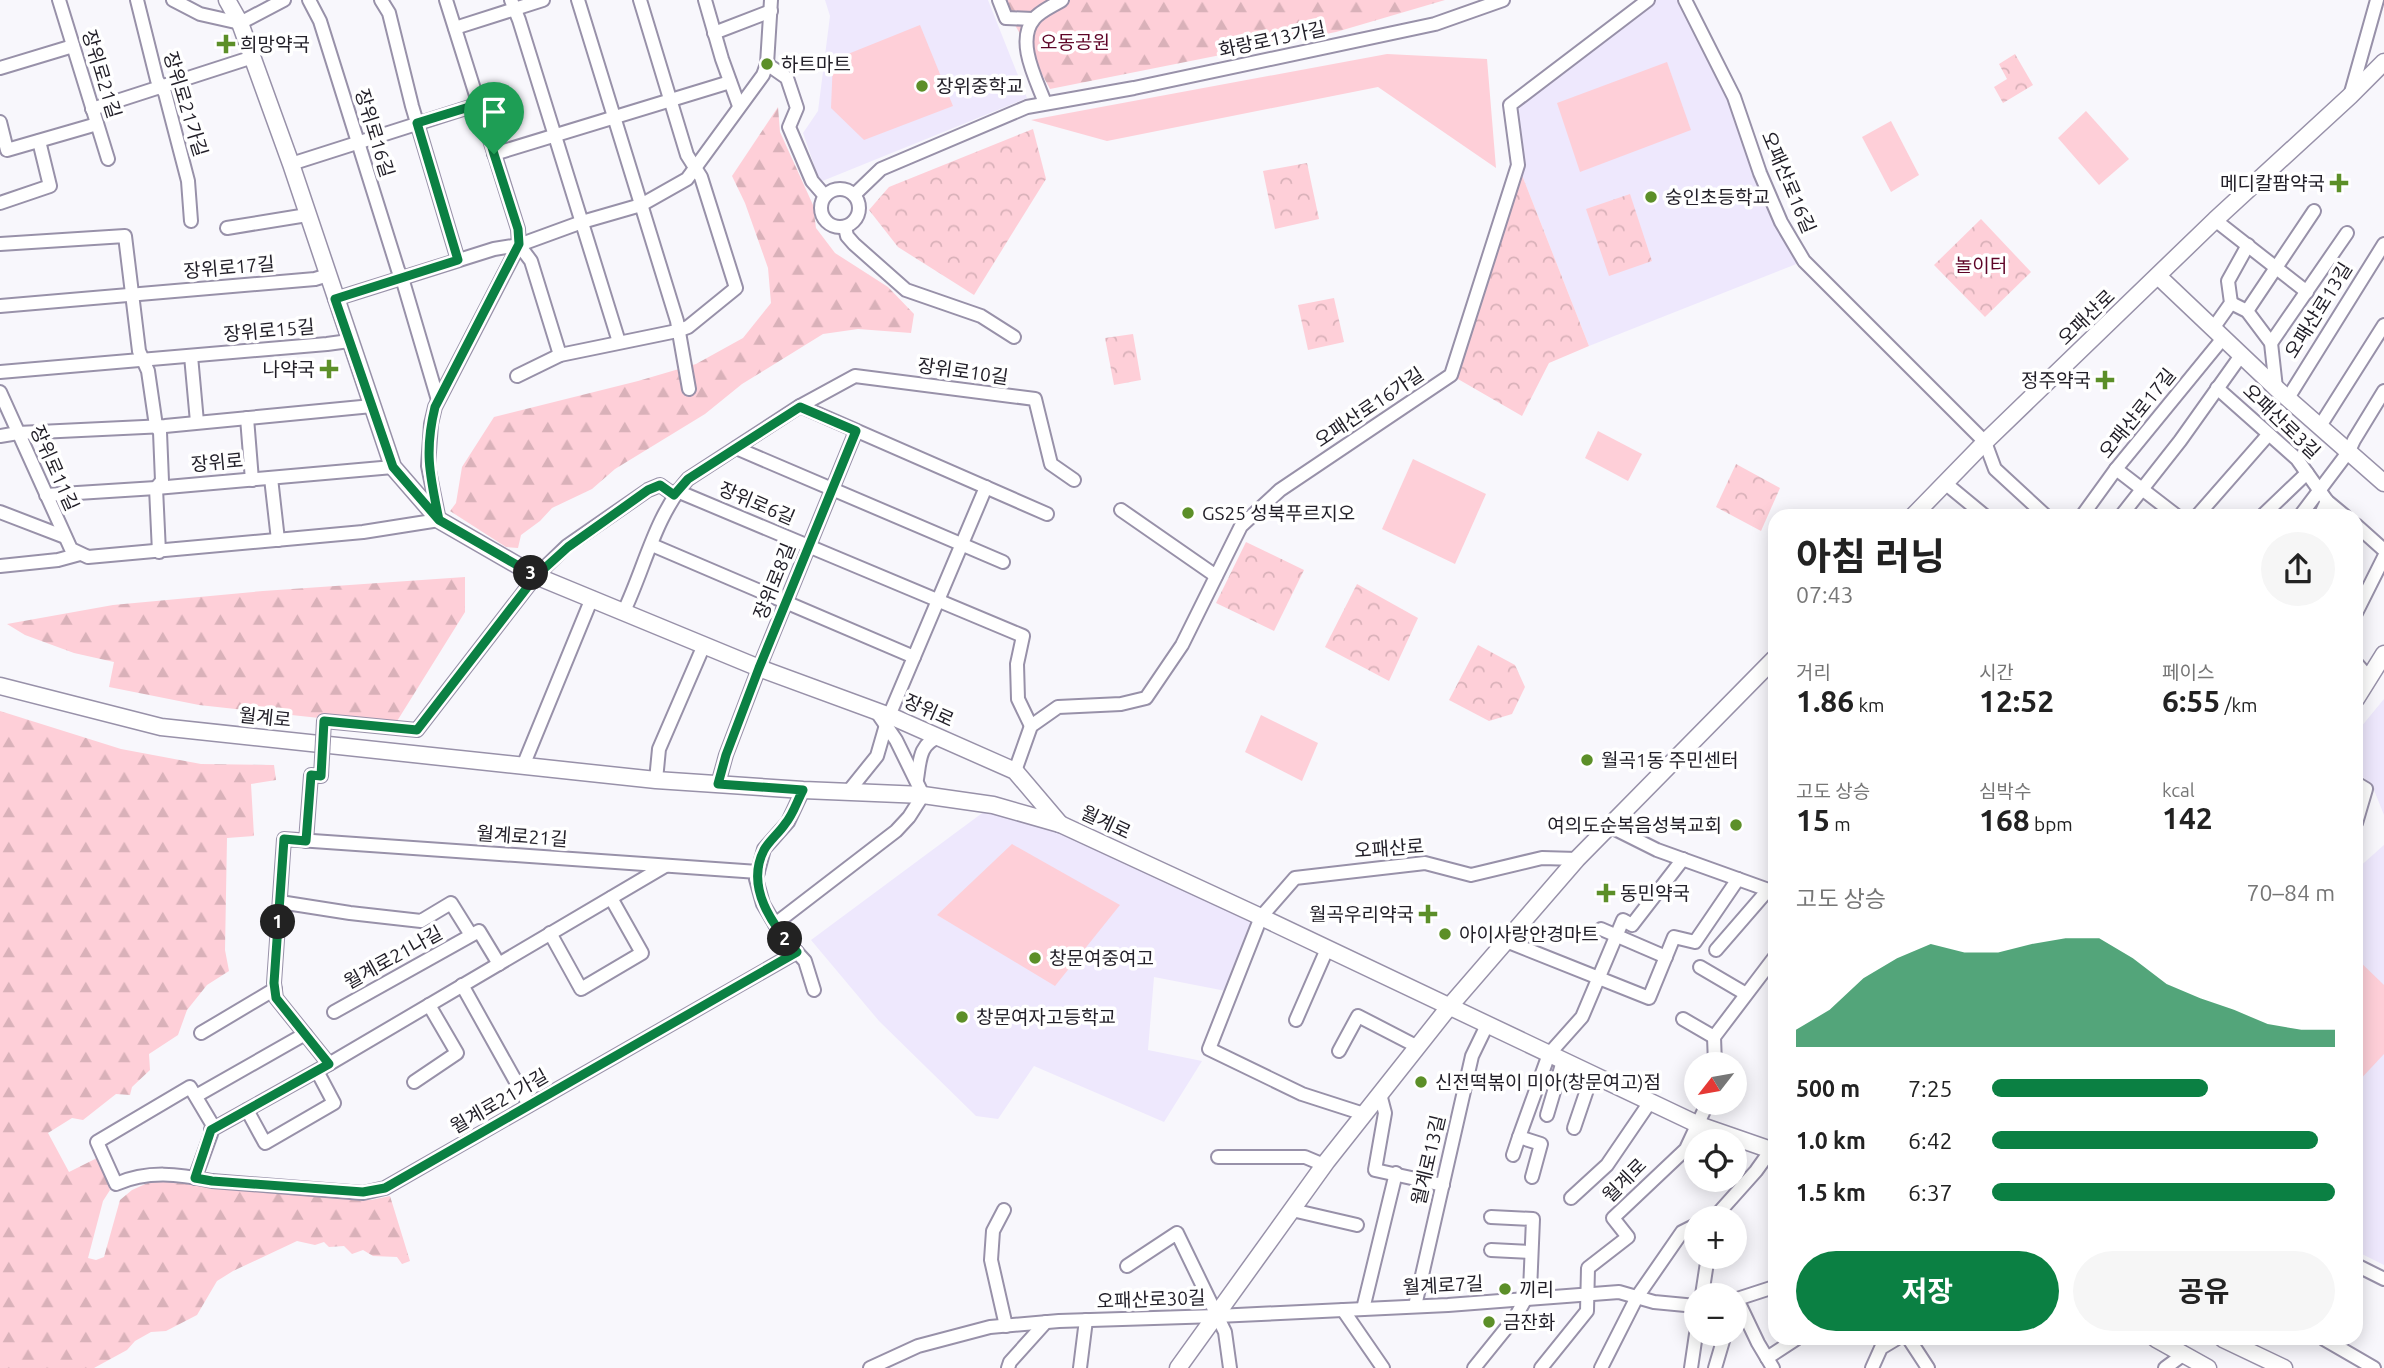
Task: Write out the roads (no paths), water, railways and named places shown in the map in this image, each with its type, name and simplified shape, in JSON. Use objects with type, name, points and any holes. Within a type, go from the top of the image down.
[{"type":"main road","name":"장위로","points":[[227,0],[240,23],[253,57],[393,467],[439,520],[536,576],[759,668],[939,737],[1015,771],[1060,824]]},
{"type":"main road","name":"오패산로","points":[[1920,509],[1984,442],[2384,62]]},
{"type":"main road","points":[[2158,276],[2282,393],[2384,483]]},
{"type":"main road","points":[[2363,688],[2384,654]]},
{"type":"main road","points":[[1181,1366],[1324,1165],[1449,1007],[1577,859],[1768,665]]},
{"type":"main road","name":"월계로","points":[[0,686],[161,727],[656,780],[848,792],[920,787],[993,805],[1060,824],[1699,1125],[1768,1148]]},
{"type":"main road","points":[[2167,1345],[2208,1368]]},
{"type":"main road","points":[[2236,1345],[2284,1368]]},
{"type":"street","name":"장위로21길","points":[[59,0],[108,159]]},
{"type":"street","name":"장위로21가길","points":[[137,0],[188,181],[191,221]]},
{"type":"street","points":[[173,0],[200,14],[240,23],[284,0]]},
{"type":"street","name":"장위로16길","points":[[309,0],[320,21],[402,278]]},
{"type":"street","points":[[381,0],[389,13],[417,123],[458,260]]},
{"type":"street","points":[[0,566],[58,560],[80,554],[88,557],[159,552],[363,532],[439,520],[428,466],[431,424],[438,400],[519,244],[518,229],[446,0]]},
{"type":"street","points":[[455,28],[512,4],[543,0]]},
{"type":"street","points":[[578,0],[677,321],[689,389]]},
{"type":"street","points":[[517,376],[560,355],[688,327],[736,288],[701,177],[687,155],[640,0]]},
{"type":"street","points":[[705,0],[739,106]]},
{"type":"street","points":[[999,0],[1006,19],[1034,19]]},
{"type":"street","points":[[1045,103],[1031,66],[1026,38],[1034,19],[1062,0]]},
{"type":"street","name":"화랑로13가길","points":[[854,195],[881,169],[1027,107],[1134,88],[1435,24],[1503,0]]},
{"type":"street","name":"오패산로16가길","points":[[1031,726],[1058,708],[1121,704],[1146,698],[1182,645],[1241,526],[1280,490],[1451,375],[1518,165],[1510,105],[1648,0]]},
{"type":"street","name":"오패산로16길","points":[[1685,0],[1734,97],[1760,173],[1781,222],[1804,261],[1984,442]]},
{"type":"street","points":[[2350,96],[2377,0]]},
{"type":"street","points":[[512,4],[620,342]]},
{"type":"street","points":[[714,33],[771,5]]},
{"type":"street","points":[[335,299],[641,205],[687,179],[763,75],[767,64],[771,5]]},
{"type":"street","points":[[0,68],[73,46]]},
{"type":"street","points":[[92,109],[253,57]]},
{"type":"street","points":[[767,64],[787,78],[797,108],[789,127],[812,181],[825,196]]},
{"type":"street","points":[[494,154],[730,82]]},
{"type":"street","points":[[291,164],[479,104]]},
{"type":"street","points":[[0,122],[7,150],[97,124]]},
{"type":"street","points":[[0,203],[50,186],[39,141]]},
{"type":"street","points":[[842,189],[854,195],[860,207],[856,219],[845,227],[838,227],[826,221],[821,209],[825,196],[842,189]]},
{"type":"street","points":[[2247,311],[2314,211]]},
{"type":"street","points":[[227,228],[307,215]]},
{"type":"street","points":[[2215,220],[2307,292]]},
{"type":"street","points":[[845,227],[847,236],[854,244],[906,290],[981,316],[1014,337]]},
{"type":"street","name":"오패산로13길","points":[[2271,343],[2347,233]]},
{"type":"street","points":[[0,244],[125,236],[139,351],[148,371],[156,426],[160,432],[162,481],[156,488],[159,552]]},
{"type":"street","points":[[519,244],[531,261],[560,355]]},
{"type":"street","name":"오패산로13길","points":[[2282,393],[2384,244]]},
{"type":"street","points":[[2219,332],[2231,303],[2228,281],[2248,245]]},
{"type":"street","name":"장위로17길","points":[[0,306],[315,279],[328,275]]},
{"type":"street","points":[[402,278],[438,400]]},
{"type":"street","name":"오패산로13길","points":[[2231,303],[2247,311],[2271,343],[2282,393]]},
{"type":"street","points":[[2320,426],[2384,325]]},
{"type":"street","name":"오패산로17길","points":[[2087,509],[2219,332]]},
{"type":"street","name":"장위로15길","points":[[0,372],[349,341]]},
{"type":"street","points":[[2126,509],[2180,441],[2242,354]]},
{"type":"street","points":[[191,356],[197,422]]},
{"type":"street","name":"장위로10길","points":[[624,611],[676,493],[688,479],[800,407],[855,376],[1035,399],[1051,464],[1074,481]]},
{"type":"street","name":"오패산로3길","points":[[2217,388],[2297,459],[2324,496],[2338,509]]},
{"type":"street","points":[[2321,509],[2324,496],[2384,391]]},
{"type":"street","name":"장위로11길","points":[[0,392],[65,537],[71,549],[80,554]]},
{"type":"street","points":[[0,436],[156,426],[372,406]]},
{"type":"street","points":[[800,407],[1047,514]]},
{"type":"street","points":[[247,418],[251,480]]},
{"type":"street","name":"장위로8길","points":[[759,668],[856,431]]},
{"type":"street","points":[[2203,509],[2268,435]]},
{"type":"street","points":[[1984,442],[1995,469],[2038,509]]},
{"type":"street","points":[[736,448],[1003,562]]},
{"type":"street","name":"장위로","points":[[46,495],[393,467]]},
{"type":"street","points":[[2116,469],[2168,509]]},
{"type":"street","points":[[2269,509],[2306,472]]},
{"type":"street","points":[[271,478],[278,540]]},
{"type":"street","points":[[1945,483],[1977,509]]},
{"type":"street","points":[[306,841],[311,775],[321,776],[324,721],[417,730],[536,576],[560,552],[648,490],[660,485],[676,493]]},
{"type":"street","points":[[848,792],[867,772],[877,756],[884,717],[914,657],[986,487]]},
{"type":"street","name":"장위로6길","points":[[676,493],[1023,636],[1017,664],[1018,699],[1031,726]]},
{"type":"street","points":[[2308,509],[2324,496]]},
{"type":"street","points":[[1121,510],[1216,576]]},
{"type":"street","points":[[0,512],[65,537]]},
{"type":"street","points":[[2363,532],[2384,550]]},
{"type":"street","points":[[652,545],[914,657]]},
{"type":"street","points":[[2363,599],[2384,557]]},
{"type":"street","points":[[523,766],[592,598]]},
{"type":"street","points":[[656,780],[659,749],[705,645]]},
{"type":"street","points":[[718,784],[726,755],[759,668]]},
{"type":"street","points":[[2363,671],[2369,678]]},
{"type":"street","points":[[884,717],[920,787]]},
{"type":"street","points":[[1015,771],[1031,726]]},
{"type":"street","points":[[775,924],[896,831],[909,817],[920,787],[924,746],[939,737]]},
{"type":"street","points":[[2363,787],[2367,789],[2363,801]]},
{"type":"street","points":[[803,790],[788,822],[764,849],[756,879],[763,904],[775,924],[805,961],[814,990]]},
{"type":"street","points":[[1609,827],[1657,850],[1768,890]]},
{"type":"street","name":"월계로21길","points":[[280,902],[284,839],[758,872]]},
{"type":"street","name":"오패산로","points":[[1261,917],[1295,878],[1424,863],[1471,875],[1542,858],[1577,859]]},
{"type":"street","points":[[1513,1155],[1556,1058],[1582,1017],[1623,920],[1632,925],[1683,859]]},
{"type":"street","points":[[211,1130],[317,1071],[665,866]]},
{"type":"street","points":[[1506,941],[1649,999],[1674,937],[1695,942],[1738,879]]},
{"type":"street","points":[[1716,950],[1768,894]]},
{"type":"street","points":[[550,933],[581,989],[642,953],[611,898]]},
{"type":"street","points":[[280,902],[276,998],[329,1064]]},
{"type":"street","name":"월계로21나길","points":[[280,902],[421,921],[451,903],[471,935]]},
{"type":"street","points":[[1261,917],[1209,1049],[1302,1094],[1364,1114]]},
{"type":"street","points":[[1601,929],[1666,957]]},
{"type":"street","name":"월계로21나길","points":[[334,1012],[479,931],[499,964]]},
{"type":"street","points":[[1296,1020],[1327,949]]},
{"type":"street","name":"월계로21가길","points":[[196,1096],[190,1087],[97,1142],[116,1184],[146,1174],[363,1192],[385,1188],[797,952]]},
{"type":"street","points":[[1715,1052],[1714,1037],[1768,966]]},
{"type":"street","points":[[1700,967],[1746,994]]},
{"type":"street","points":[[462,985],[530,1105]]},
{"type":"street","points":[[201,1034],[275,989]]},
{"type":"street","points":[[414,1082],[457,1053],[429,1005]]},
{"type":"street","points":[[1339,1051],[1358,1016],[1418,1047]]},
{"type":"street","points":[[1683,1019],[1714,1037]]},
{"type":"street","name":"월계로13길","points":[[1415,1306],[1472,1056],[1487,1025]]},
{"type":"street","points":[[195,1178],[212,1124],[196,1096],[305,1034]]},
{"type":"street","points":[[1547,1115],[1556,1058]]},
{"type":"street","points":[[247,1110],[265,1143],[334,1103],[317,1071]]},
{"type":"street","points":[[1574,1128],[1592,1075]]},
{"type":"street","points":[[1380,1094],[1385,1113],[1375,1170],[1443,1185]]},
{"type":"street","name":"월계로","points":[[1571,1198],[1607,1166],[1650,1102]]},
{"type":"street","points":[[1699,1125],[1703,1115]]},
{"type":"street","name":"월계로","points":[[1588,1295],[1588,1268],[1628,1237],[1614,1218],[1686,1149],[1699,1125]]},
{"type":"street","points":[[1519,1137],[1541,1144],[1532,1177]]},
{"type":"street","points":[[1724,1206],[1768,1156]]},
{"type":"street","points":[[1218,1157],[1305,1157],[1324,1165]]},
{"type":"street","points":[[1363,1309],[1396,1173]]},
{"type":"street","points":[[1004,1210],[993,1231],[990,1260],[1006,1326]]},
{"type":"street","points":[[1292,1210],[1357,1225]]},
{"type":"street","points":[[1474,1368],[1516,1316],[1530,1291],[1533,1219],[1491,1217]]},
{"type":"street","points":[[1601,1368],[1637,1297],[1684,1231]]},
{"type":"street","points":[[1127,1266],[1177,1233],[1225,1332],[1230,1368]]},
{"type":"street","name":"월계로7길","points":[[1490,1250],[1531,1252]]},
{"type":"street","points":[[2363,1268],[2384,1279]]},
{"type":"street","points":[[1747,1297],[1768,1289]]},
{"type":"street","name":"월계로7길","points":[[1217,1316],[1619,1292],[1654,1302],[1684,1305]]},
{"type":"street","points":[[1541,1368],[1587,1311],[1588,1295]]},
{"type":"street","points":[[1343,1310],[1376,1366]]},
{"type":"street","name":"오패산로30길","points":[[870,1368],[918,1346],[990,1327],[1086,1320],[1217,1316]]},
{"type":"street","name":"오패산로30길","points":[[1080,1368],[1086,1320]]},
{"type":"street","points":[[1008,1368],[1010,1362],[1046,1322]]},
{"type":"street","points":[[1747,1323],[1770,1363],[1790,1345]]},
{"type":"street","points":[[1872,1368],[1881,1348],[1886,1345]]},
{"type":"street","points":[[1913,1345],[1928,1368]]},
{"type":"street","points":[[2334,1345],[2374,1368]]},
{"type":"street","points":[[1691,1368],[1694,1346]]},
{"type":"street","points":[[1715,1368],[1722,1346]]},
{"type":"street","points":[[2165,1368],[2183,1354]]},
{"type":"place","name":"희망약국","points":[[226,44]]},
{"type":"place","name":"하트마트","points":[[767,64]]},
{"type":"place","name":"장위중학교","points":[[922,86]]},
{"type":"place","name":"메디칼팜약국","points":[[2339,183]]},
{"type":"place","name":"숭인초등학교","points":[[1651,197]]},
{"type":"place","name":"나약국","points":[[329,369]]},
{"type":"place","name":"정주약국","points":[[2105,380]]},
{"type":"place","name":"GS25 성북푸르지오","points":[[1188,513]]},
{"type":"place","name":"월곡1동 주민센터","points":[[1587,760]]},
{"type":"place","name":"여의도순복음성북교회","points":[[1736,825]]},
{"type":"place","name":"동민약국","points":[[1606,893]]},
{"type":"place","name":"월곡우리약국","points":[[1428,914]]},
{"type":"place","name":"아이사랑안경마트","points":[[1445,934]]},
{"type":"place","name":"창문여중여고","points":[[1035,958]]},
{"type":"place","name":"창문여자고등학교","points":[[962,1017]]},
{"type":"place","name":"신전떡볶이 미아(창문여고)점","points":[[1421,1082]]},
{"type":"place","name":"끼리","points":[[1505,1289]]},
{"type":"place","name":"금잔화","points":[[1489,1322]]},
{"type":"park label","name":"오동공원","points":[[1075,42]]},
{"type":"park label","name":"놀이터","points":[[1981,265]]}]
